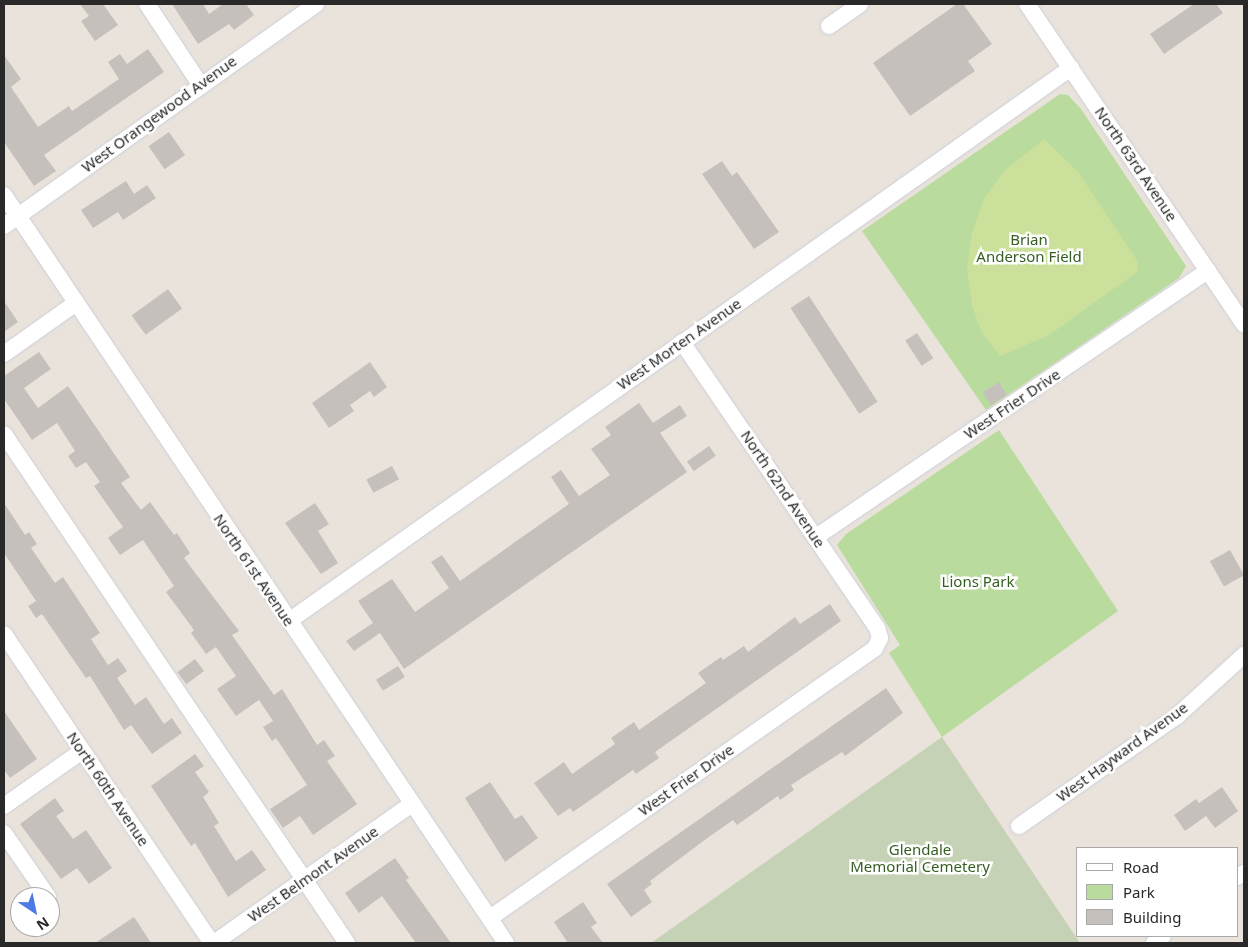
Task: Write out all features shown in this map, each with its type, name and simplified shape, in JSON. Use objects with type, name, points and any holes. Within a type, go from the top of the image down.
[{"type":"street","points":[[147,4],[200,84]]},
{"type":"street","name":"West Orangewood Avenue","points":[[4,226],[200,84],[316,4]]},
{"type":"street","points":[[829,26],[860,4]]},
{"type":"street","name":"North 63rd Avenue","points":[[1027,4],[1244,325]]},
{"type":"street","name":"West Morten Avenue","points":[[289,621],[1071,68]]},
{"type":"street","name":"North 61st Avenue","points":[[4,195],[506,943]]},
{"type":"street","name":"West Frier Drive","points":[[816,538],[1208,271]]},
{"type":"street","points":[[4,354],[76,303]]},
{"type":"street","name":"North 62nd Avenue","points":[[682,342],[877,628],[880,638]]},
{"type":"street","points":[[4,434],[347,943]]},
{"type":"street","name":"North 60th Avenue","points":[[4,634],[82,751],[156,871],[213,943]]},
{"type":"street","name":"West Frier Drive","points":[[490,918],[875,648],[880,638]]},
{"type":"street","name":"West Hayward Avenue","points":[[1019,826],[1177,716],[1244,655]]},
{"type":"street","points":[[4,806],[82,751]]},
{"type":"street","name":"West Belmont Avenue","points":[[213,943],[412,804]]},
{"type":"street","points":[[4,832],[41,887]]},
{"type":"green space","name":"Brian Anderson Field","points":[[1060,94],[1068,95],[1081,109],[1186,266],[1179,278],[986,410],[862,231]]},
{"type":"green space","points":[[1044,139],[1078,172],[1138,262],[1137,272],[1049,335],[1000,356],[982,333],[972,305],[967,270],[972,233],[984,199],[1004,171]]},
{"type":"green space","name":"Lions Park","points":[[999,430],[1118,611],[942,737],[889,653],[900,645],[837,545],[846,534]]},
{"type":"green space","name":"Glendale Memorial Cemetery","points":[[942,737],[1080,943],[651,943]]},
{"type":"building","points":[[80,4],[103,4],[118,25],[95,41],[81,21],[89,16]]},
{"type":"building","points":[[172,4],[203,4],[209,14],[223,4],[246,4],[254,15],[234,30],[229,24],[198,44]]},
{"type":"building","points":[[957,4],[963,4],[992,44],[968,61],[975,71],[910,116],[873,63]]},
{"type":"building","points":[[1194,4],[1216,4],[1223,13],[1164,54],[1150,34]]},
{"type":"building","points":[[148,49],[164,72],[44,155],[56,171],[34,186],[4,142],[4,55],[21,79],[11,87],[38,127],[69,106],[72,111],[119,79],[108,62],[120,54],[127,64]]},
{"type":"building","points":[[169,132],[185,155],[165,169],[149,146]]},
{"type":"building","points":[[722,161],[732,176],[737,172],[779,232],[754,249],[702,174]]},
{"type":"building","points":[[126,181],[134,194],[147,185],[156,198],[123,220],[118,212],[93,228],[81,210]]},
{"type":"building","points":[[168,289],[182,308],[146,335],[132,315]]},
{"type":"building","points":[[809,296],[878,402],[859,414],[791,308]]},
{"type":"building","points":[[4,301],[18,322],[4,332]]},
{"type":"building","points":[[917,333],[933,358],[922,366],[905,341]]},
{"type":"building","points":[[39,352],[51,369],[24,388],[38,408],[68,386],[130,477],[121,483],[141,510],[150,502],[174,535],[177,533],[190,553],[184,558],[239,631],[232,635],[274,695],[282,689],[317,745],[324,740],[335,756],[327,761],[357,804],[313,835],[300,816],[283,828],[270,809],[307,785],[276,738],[272,741],[263,727],[273,721],[259,700],[236,716],[217,689],[236,676],[216,647],[206,654],[191,633],[194,630],[166,592],[174,586],[143,540],[120,555],[108,538],[123,527],[94,486],[100,482],[86,462],[76,468],[68,456],[75,451],[57,423],[32,440],[4,399],[4,376]]},
{"type":"building","points":[[370,362],[387,387],[374,397],[370,391],[350,405],[354,411],[329,428],[312,403]]},
{"type":"building","points":[[999,382],[1007,395],[991,405],[983,392]]},
{"type":"building","points":[[639,403],[653,423],[680,405],[687,416],[660,433],[687,472],[404,669],[380,633],[354,651],[346,641],[373,623],[358,601],[392,579],[415,612],[449,588],[431,562],[442,555],[460,581],[569,504],[551,477],[561,470],[579,496],[610,475],[591,449],[611,435],[605,427]]},
{"type":"building","points":[[709,446],[716,456],[694,471],[687,461]]},
{"type":"building","points":[[392,466],[399,479],[373,493],[366,480]]},
{"type":"building","points":[[4,503],[25,535],[29,532],[37,544],[31,548],[55,583],[63,577],[100,633],[91,639],[108,665],[118,658],[127,671],[117,678],[135,705],[146,697],[164,724],[172,718],[182,733],[152,754],[131,725],[124,730],[90,676],[86,678],[42,614],[36,618],[28,606],[36,601],[4,553]]},
{"type":"building","points":[[315,503],[329,524],[318,531],[338,563],[321,574],[285,523]]},
{"type":"building","points":[[1230,550],[1244,575],[1224,587],[1210,561]]},
{"type":"building","points":[[830,604],[841,621],[655,752],[659,758],[636,774],[633,770],[573,812],[570,808],[558,816],[534,783],[564,762],[572,774],[615,744],[611,738],[634,722],[639,730],[706,683],[698,673],[721,657],[723,660],[744,646],[748,652],[795,617],[800,624]]},
{"type":"building","points":[[195,659],[204,671],[186,684],[177,672]]},
{"type":"building","points":[[398,666],[405,677],[383,691],[376,680]]},
{"type":"building","points":[[886,688],[903,713],[845,756],[842,752],[791,785],[794,790],[780,800],[778,796],[737,825],[733,820],[650,881],[652,884],[644,890],[652,902],[631,917],[607,884]]},
{"type":"building","points":[[4,711],[37,759],[10,778],[4,770]]},
{"type":"building","points":[[195,754],[204,766],[195,772],[209,792],[203,797],[219,823],[214,826],[236,861],[252,850],[266,870],[228,897],[195,843],[191,846],[151,786]]},
{"type":"building","points":[[490,782],[515,819],[522,815],[538,838],[505,862],[465,798]]},
{"type":"building","points":[[1222,787],[1238,811],[1215,828],[1206,816],[1185,831],[1174,815],[1196,799],[1199,803]]},
{"type":"building","points":[[55,798],[64,811],[56,816],[73,839],[86,830],[112,868],[89,884],[77,868],[61,879],[20,824]]},
{"type":"building","points":[[395,858],[409,878],[406,880],[451,943],[416,943],[382,896],[359,913],[345,893]]},
{"type":"building","points":[[583,902],[597,923],[591,927],[603,943],[568,943],[554,922]]},
{"type":"building","points":[[134,917],[151,943],[95,943]]}]
